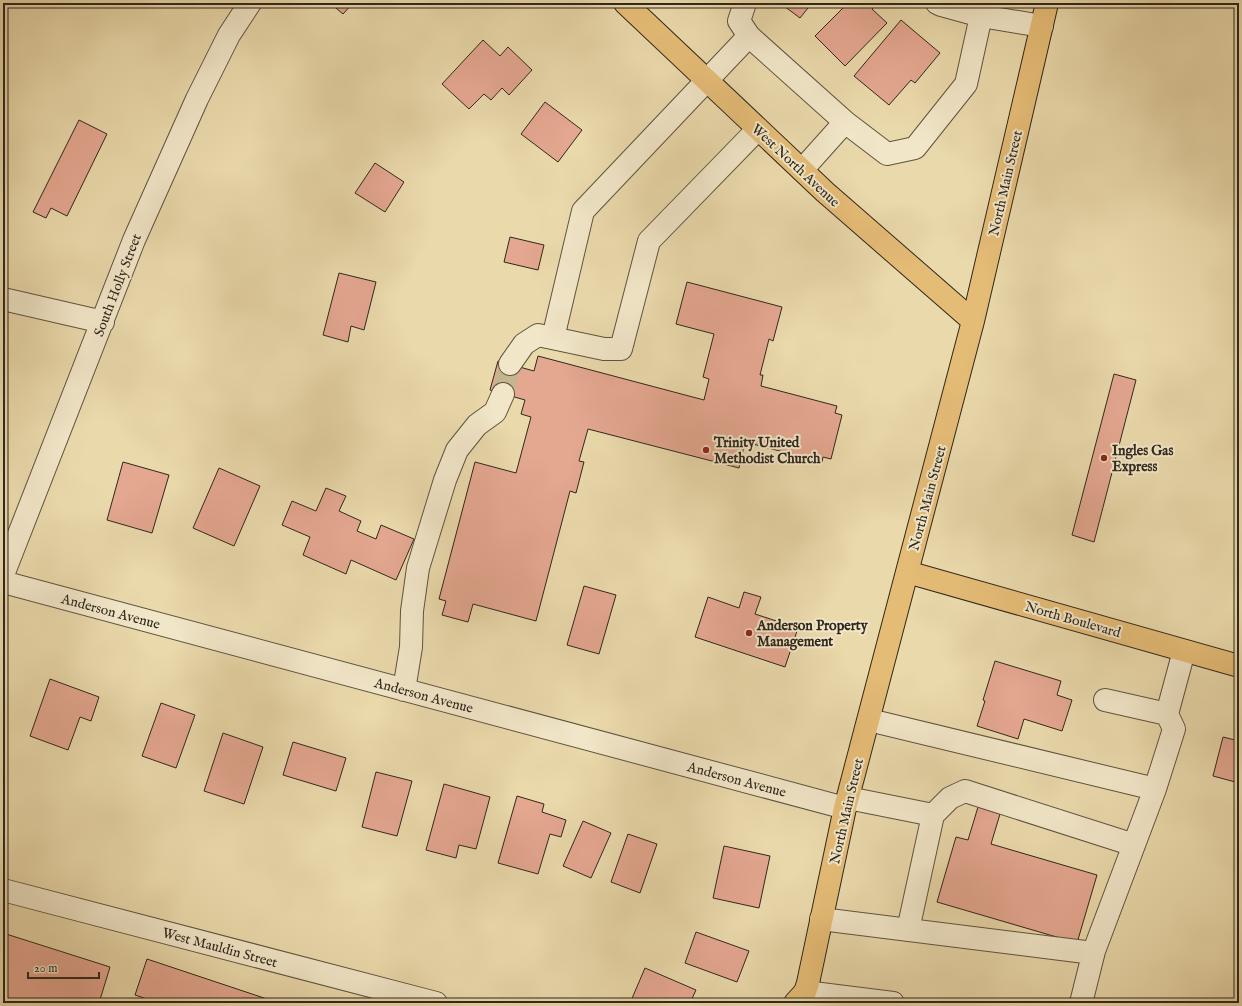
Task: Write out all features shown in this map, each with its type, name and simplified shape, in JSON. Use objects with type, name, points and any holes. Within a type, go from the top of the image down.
[{"type":"main road","name":"West North Avenue","points":[[625,3],[802,170],[973,321]]},
{"type":"main road","name":"North Main Street","points":[[804,999],[846,803],[973,321],[1047,3]]},
{"type":"main road","name":"North Boulevard","points":[[908,572],[1239,666]]},
{"type":"street","name":"South Holly Street","points":[[3,576],[134,240],[197,99],[229,35],[250,3]]},
{"type":"street","points":[[745,3],[739,21],[749,36],[845,122],[887,154],[915,148],[966,84],[981,16]]},
{"type":"street","points":[[938,3],[981,16],[1042,26]]},
{"type":"street","points":[[553,338],[583,212],[749,36]]},
{"type":"street","points":[[802,170],[845,122]]},
{"type":"street","points":[[510,364],[524,344],[538,335],[604,349],[621,349],[649,241],[758,129]]},
{"type":"street","points":[[3,299],[103,322]]},
{"type":"street","points":[[404,690],[411,647],[412,611],[418,568],[445,480],[457,450],[477,424],[495,412],[503,394]]},
{"type":"street","name":"Anderson Avenue","points":[[3,582],[404,690],[846,803],[933,815]]},
{"type":"street","points":[[1081,1003],[1093,953],[1155,789],[1174,729],[1167,714],[1184,651]]},
{"type":"street","points":[[1105,700],[1167,714]]},
{"type":"street","points":[[868,720],[1155,789]]},
{"type":"street","points":[[908,930],[933,815],[950,798],[965,791],[1134,845]]},
{"type":"street","name":"West Mauldin Street","points":[[3,890],[436,1003]]},
{"type":"street","points":[[821,919],[1093,953]]},
{"type":"street","points":[[804,999],[893,1003]]},
{"type":"building","points":[[330,3],[353,3],[343,14]]},
{"type":"building","points":[[780,3],[812,3],[800,18]]},
{"type":"building","points":[[848,3],[877,3],[872,9],[887,23],[845,66],[815,36]]},
{"type":"building","points":[[901,20],[940,53],[915,83],[911,80],[889,105],[854,76]]},
{"type":"building","points":[[483,40],[500,56],[508,47],[532,70],[509,95],[502,88],[491,100],[484,94],[469,109],[442,84]]},
{"type":"building","points":[[545,102],[582,130],[558,162],[521,134]]},
{"type":"building","points":[[79,120],[107,134],[67,216],[51,208],[46,218],[33,212]]},
{"type":"building","points":[[375,163],[404,182],[385,212],[355,193]]},
{"type":"building","points":[[510,237],[544,245],[538,270],[504,262]]},
{"type":"building","points":[[339,273],[376,282],[364,330],[351,326],[348,342],[323,335]]},
{"type":"building","name":"Trinity United Methodist Church","points":[[687,282],[782,307],[773,341],[769,339],[760,375],[763,375],[761,386],[837,406],[835,413],[842,415],[831,459],[823,457],[822,462],[745,442],[739,468],[588,429],[579,461],[584,462],[576,493],[570,491],[536,621],[473,604],[468,622],[442,615],[446,601],[439,599],[475,462],[516,473],[531,417],[521,414],[525,400],[490,390],[498,361],[534,371],[538,356],[704,400],[709,379],[703,377],[714,334],[676,324]]},
{"type":"building","name":"Ingles Gas Express","points":[[1114,374],[1136,380],[1094,542],[1072,535]]},
{"type":"building","points":[[123,462],[169,475],[152,533],[107,520]]},
{"type":"building","points":[[219,468],[260,486],[234,546],[193,528]]},
{"type":"building","points":[[326,488],[346,496],[339,511],[361,521],[357,531],[376,539],[381,525],[414,539],[396,580],[351,560],[346,574],[303,555],[310,537],[282,525],[292,501],[316,511]]},
{"type":"building","points":[[584,586],[616,595],[599,654],[567,645]]},
{"type":"building","points":[[744,592],[761,597],[755,614],[798,628],[785,667],[695,637],[708,597],[739,608]]},
{"type":"building","points":[[995,661],[1061,681],[1057,695],[1072,700],[1062,731],[1024,719],[1018,739],[977,726]]},
{"type":"building","points":[[50,679],[99,697],[91,721],[80,717],[68,750],[30,736]]},
{"type":"building","points":[[161,703],[195,715],[176,768],[142,756]]},
{"type":"building","points":[[223,733],[263,747],[244,804],[204,791]]},
{"type":"building","points":[[1223,737],[1239,741],[1239,783],[1213,776]]},
{"type":"building","points":[[293,742],[346,758],[336,791],[283,775]]},
{"type":"building","points":[[376,772],[412,781],[397,836],[362,827]]},
{"type":"building","points":[[444,784],[490,797],[476,849],[459,845],[456,858],[426,850]]},
{"type":"building","points":[[517,796],[544,804],[542,812],[566,820],[561,837],[550,834],[538,874],[498,863]]},
{"type":"building","points":[[978,807],[1000,814],[991,844],[1097,875],[1077,943],[937,902],[956,837],[968,840]]},
{"type":"building","points":[[583,821],[611,833],[591,878],[563,866]]},
{"type":"building","points":[[628,834],[657,844],[640,893],[611,882]]},
{"type":"building","points":[[724,846],[770,856],[759,908],[713,898]]},
{"type":"building","points":[[696,932],[749,951],[737,982],[685,963]]},
{"type":"building","points":[[3,933],[110,967],[99,1003],[3,1003]]},
{"type":"building","points":[[147,959],[279,1003],[159,1003],[135,995]]},
{"type":"building","points":[[645,968],[696,990],[690,1003],[630,1003]]},
{"type":"tunnel","points":[[503,394],[510,364]]},
{"type":"place","name":"Trinity United Methodist Church","points":[[706,450]]},
{"type":"place","name":"Ingles Gas Express","points":[[1104,458]]},
{"type":"place","name":"Anderson Property Management","points":[[749,633]]}]
